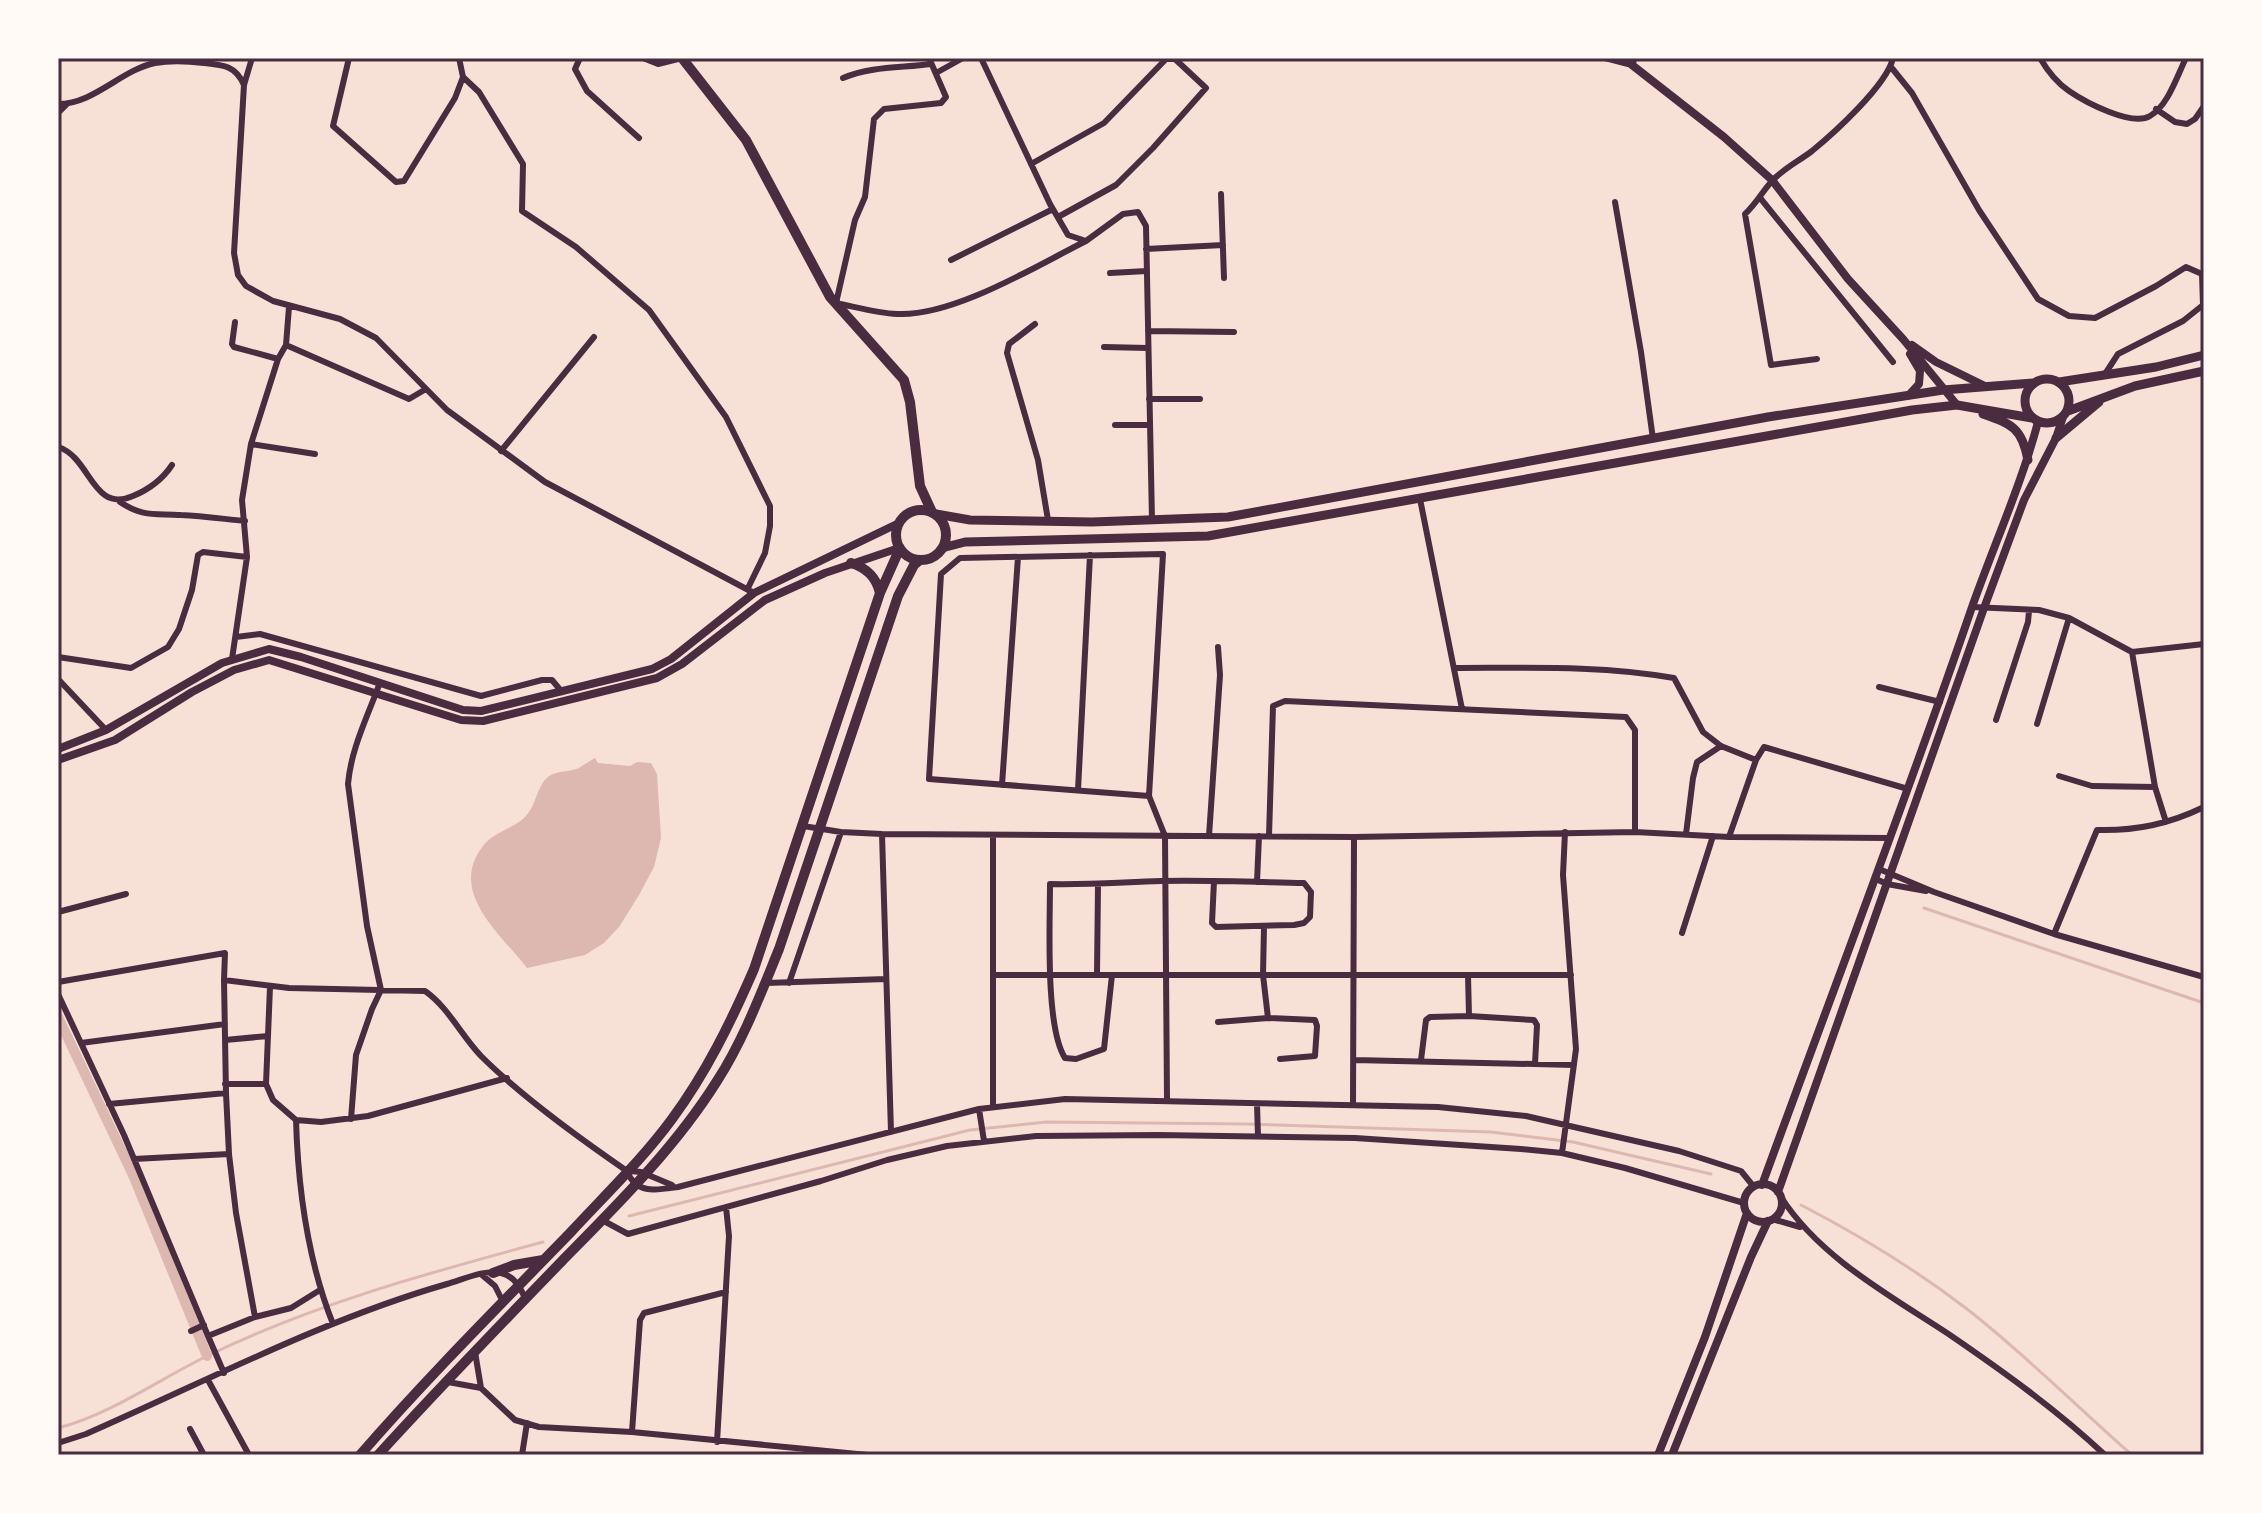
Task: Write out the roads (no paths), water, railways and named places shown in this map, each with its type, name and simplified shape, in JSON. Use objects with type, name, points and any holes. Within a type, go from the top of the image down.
[{"type":"main road","points":[[682,58],[746,140],[813,269],[836,303],[904,380],[910,402],[920,496],[911,512],[899,523],[896,535],[900,548],[907,555],[920,560]]},
{"type":"main road","points":[[911,512],[921,510],[970,520],[1228,517],[1909,395],[2033,383],[2046,379],[2059,382],[2156,367],[2204,355]]},
{"type":"main road","points":[[378,1455],[443,1382],[645,1174],[718,1080],[766,983],[898,596],[914,565],[920,560],[933,557],[942,548],[965,542],[1208,536],[1793,431],[1957,405],[2051,423],[2065,414],[2135,386],[2204,371]]},
{"type":"main road","points":[[2059,382],[2070,398],[2065,414]]},
{"type":"main road","points":[[2033,383],[2028,389],[2025,404],[2035,420]]},
{"type":"main road","points":[[2056,438],[2107,396]]},
{"type":"main road","points":[[1957,405],[2011,424],[2023,440],[2028,460]]},
{"type":"main road","points":[[920,486],[946,530],[942,548]]},
{"type":"main road","points":[[360,1455],[627,1171],[671,1120],[729,1025],[754,969],[880,593],[900,548]]},
{"type":"main road","points":[[851,563],[867,570],[878,584],[880,593]]},
{"type":"main road","points":[[488,1274],[543,1260]]},
{"type":"street","points":[[252,58],[244,85],[235,264],[246,286],[289,307],[340,319],[376,338],[447,410],[545,482],[751,591]]},
{"type":"street","points":[[349,58],[333,126],[396,182],[404,181],[455,98],[463,77],[459,58]]},
{"type":"street","points":[[580,58],[575,69],[587,91],[639,138]]},
{"type":"street","points":[[643,58],[658,64],[682,58]]},
{"type":"street","points":[[936,73],[963,58]]},
{"type":"street","points":[[981,58],[1053,209],[1068,235],[1086,241]]},
{"type":"street","points":[[1031,164],[1104,123],[1167,58],[1175,59],[1206,88],[1116,185],[1058,217]]},
{"type":"street","points":[[1605,58],[1633,62],[1772,180],[1848,279],[1957,405]]},
{"type":"street","points":[[1817,359],[1771,365],[1745,214],[1761,199],[1772,180],[1846,120],[1891,67],[1893,58]]},
{"type":"street","points":[[2040,58],[2047,70],[2069,91],[2112,113],[2134,120],[2150,116],[2164,101],[2185,60],[2176,58]]},
{"type":"street","points":[[843,78],[871,69],[894,69],[930,61],[946,97],[941,103],[884,109],[874,119],[865,197],[855,220],[836,303],[898,314],[934,308],[983,292],[1086,241],[1123,214],[1138,212],[1146,226],[1152,520]]},
{"type":"street","points":[[58,104],[89,96],[144,67],[169,62],[227,65],[235,69],[244,85]]},
{"type":"street","points":[[1891,67],[1912,93],[1979,210],[2038,299],[2069,316],[2095,318],[2186,267],[2202,274],[2203,305],[2183,321],[2118,354],[2104,375]]},
{"type":"street","points":[[463,77],[479,92],[523,164],[522,211],[576,247],[649,310],[726,417],[770,506],[765,553],[751,591]]},
{"type":"street","points":[[58,113],[67,104]]},
{"type":"street","points":[[2156,109],[2175,122],[2187,124],[2204,106]]},
{"type":"street","points":[[1221,194],[1224,278]]},
{"type":"street","points":[[1761,199],[1893,362]]},
{"type":"street","points":[[1615,202],[1653,439]]},
{"type":"street","points":[[951,260],[1053,209]]},
{"type":"street","points":[[1146,249],[1223,245]]},
{"type":"street","points":[[1110,273],[1147,271]]},
{"type":"street","points":[[232,659],[247,557],[242,500],[251,444],[278,359],[286,345],[289,307]]},
{"type":"street","points":[[235,322],[234,347],[278,359]]},
{"type":"street","points":[[1035,324],[1016,336],[1009,344],[1007,353],[1038,460],[1048,520]]},
{"type":"street","points":[[1148,331],[1234,332]]},
{"type":"street","points":[[501,451],[594,337]]},
{"type":"street","points":[[1903,339],[1936,362],[1985,386]]},
{"type":"street","points":[[1903,339],[1920,371],[1919,384],[1909,395]]},
{"type":"street","points":[[286,345],[409,399],[426,389]]},
{"type":"street","points":[[1104,347],[1148,348]]},
{"type":"street","points":[[1149,399],[1200,399]]},
{"type":"street","points":[[1672,1455],[1751,1257],[1770,1220],[1780,1212],[1780,1195],[1984,608],[2024,500],[2065,414]]},
{"type":"street","points":[[1758,1186],[1876,879],[2013,492],[2028,460],[2035,420]]},
{"type":"street","points":[[1115,425],[1150,425]]},
{"type":"street","points":[[251,444],[315,454]]},
{"type":"street","points":[[58,447],[74,457],[108,499],[140,512],[245,521]]},
{"type":"street","points":[[120,502],[162,479],[172,465]]},
{"type":"street","points":[[1420,499],[1462,709]]},
{"type":"street","points":[[58,749],[106,730],[188,681],[232,659],[269,649],[482,716],[652,669],[671,659],[751,591],[899,523]]},
{"type":"street","points":[[1164,537],[1149,796],[1165,836],[1167,1101]]},
{"type":"street","points":[[58,760],[115,740],[219,677],[269,660],[461,720],[657,678],[682,664],[765,600],[851,563],[900,548]]},
{"type":"street","points":[[58,657],[131,668],[168,647],[179,629],[192,590],[198,555],[203,552],[247,557]]},
{"type":"street","points":[[1149,796],[929,779],[941,574],[960,558],[1163,554]]},
{"type":"street","points":[[1078,790],[1090,555]]},
{"type":"street","points":[[1002,785],[1018,557]]},
{"type":"street","points":[[1972,607],[2039,610],[2069,618],[2132,652],[2204,644]]},
{"type":"street","points":[[1996,720],[2029,611]]},
{"type":"street","points":[[2037,724],[2069,618]]},
{"type":"street","points":[[236,637],[260,634],[481,696],[542,680],[552,680],[562,692]]},
{"type":"street","points":[[1209,836],[1220,675],[1218,647]]},
{"type":"street","points":[[2132,652],[2155,787],[2166,822]]},
{"type":"street","points":[[1454,668],[1590,669],[1674,678],[1703,732],[1721,746],[1756,760]]},
{"type":"street","points":[[58,679],[106,730]]},
{"type":"street","points":[[351,1119],[356,1055],[381,990],[367,926],[348,784],[356,744],[379,685]]},
{"type":"street","points":[[1879,687],[1940,702]]},
{"type":"street","points":[[481,696],[482,716]]},
{"type":"street","points":[[1269,836],[1273,706],[1285,701],[1626,717],[1635,730],[1635,832]]},
{"type":"street","points":[[1686,834],[1697,762],[1721,746]]},
{"type":"street","points":[[1729,837],[1756,760],[1764,747],[1908,789]]},
{"type":"street","points":[[2059,776],[2092,786],[2155,787]]},
{"type":"street","points":[[2054,934],[2097,830],[2130,831],[2166,822],[2204,807]]},
{"type":"street","points":[[803,826],[882,834],[1354,837],[1635,832],[1729,837],[1890,838]]},
{"type":"street","points":[[789,983],[841,832]]},
{"type":"street","points":[[1562,1153],[1576,1049],[1563,875],[1565,832]]},
{"type":"street","points":[[882,834],[891,1132]]},
{"type":"street","points":[[993,835],[993,1106]]},
{"type":"street","points":[[1257,882],[1259,836]]},
{"type":"street","points":[[1682,933],[1713,836]]},
{"type":"street","points":[[1353,1105],[1354,837]]},
{"type":"street","points":[[1879,869],[2054,934],[2204,977]]},
{"type":"street","points":[[1876,879],[1887,884],[1938,893]]},
{"type":"street","points":[[1112,975],[1104,1049],[1076,1059],[1065,1058],[1058,1047],[1050,975],[1050,884],[1165,881],[1214,881],[1304,883],[1311,892],[1310,917],[1304,923],[1222,927],[1212,923],[1214,881]]},
{"type":"street","points":[[1097,975],[1098,885]]},
{"type":"street","points":[[58,912],[126,894]]},
{"type":"street","points":[[1264,927],[1263,975],[1268,1018]]},
{"type":"street","points":[[58,982],[225,953],[225,1084],[229,1154],[255,1317]]},
{"type":"street","points":[[993,975],[1571,975]]},
{"type":"street","points":[[1468,975],[1469,1016]]},
{"type":"street","points":[[766,983],[886,979]]},
{"type":"street","points":[[224,980],[270,987],[425,991],[436,999],[480,1055],[627,1171],[635,1185],[647,1190],[678,1187],[891,1132],[979,1113],[993,1106],[1065,1099],[1257,1107],[1438,1107],[1526,1116],[1665,1147],[1741,1171],[1758,1186]]},
{"type":"street","points":[[270,987],[266,1084],[273,1100],[296,1120],[321,1122],[351,1119],[507,1078]]},
{"type":"street","points":[[58,994],[134,1159],[224,1373]]},
{"type":"street","points":[[1421,1060],[1426,1020],[1430,1017],[1469,1016],[1534,1020],[1537,1025],[1535,1064]]},
{"type":"street","points":[[1218,1022],[1268,1018],[1315,1020],[1315,1056],[1280,1059]]},
{"type":"street","points":[[81,1043],[225,1024]]},
{"type":"street","points":[[225,1040],[268,1036]]},
{"type":"street","points":[[1354,1060],[1574,1065]]},
{"type":"street","points":[[225,1084],[266,1084]]},
{"type":"street","points":[[109,1104],[226,1093]]},
{"type":"street","points":[[1257,1107],[1257,1133]]},
{"type":"street","points":[[979,1113],[984,1139]]},
{"type":"street","points":[[296,1120],[302,1188],[321,1293],[332,1322]]},
{"type":"street","points":[[602,1220],[628,1234],[887,1160],[984,1139],[1257,1133],[1562,1153],[1625,1168],[1746,1208],[1756,1220],[1803,1228]]},
{"type":"street","points":[[134,1159],[229,1154]]},
{"type":"street","points":[[627,1171],[645,1174],[678,1187]]},
{"type":"street","points":[[1658,1455],[1705,1337],[1746,1208],[1747,1194],[1758,1186],[1768,1185],[1780,1195],[1803,1228],[1883,1290],[2023,1387],[2105,1455]]},
{"type":"street","points":[[141,1201],[150,1197]]},
{"type":"street","points":[[717,1442],[729,1236],[726,1207]]},
{"type":"street","points":[[58,1443],[86,1434],[332,1322],[411,1295],[488,1274],[506,1275],[519,1286],[525,1299]]},
{"type":"street","points":[[488,1274],[503,1302]]},
{"type":"street","points":[[632,1432],[640,1320],[644,1313],[726,1292]]},
{"type":"street","points":[[208,1336],[255,1317],[291,1308],[321,1293]]},
{"type":"street","points":[[191,1331],[203,1326]]},
{"type":"street","points":[[475,1352],[481,1388]]},
{"type":"street","points":[[208,1380],[249,1455]]},
{"type":"street","points":[[443,1382],[481,1388],[515,1420],[539,1427],[632,1432],[868,1455]]},
{"type":"street","points":[[522,1455],[527,1423]]},
{"type":"street","points":[[190,1429],[204,1455]]},
{"type":"waterway","points":[[1924,908],[2204,1003]]},
{"type":"waterway","points":[[58,1017],[133,1175],[207,1356]]},
{"type":"waterway","points":[[629,1216],[970,1130],[1046,1122],[1246,1124],[1491,1132],[1573,1142],[1711,1174]]},
{"type":"waterway","points":[[1801,1205],[1886,1253],[1967,1309],[2132,1455]]},
{"type":"waterway","points":[[58,1428],[97,1414],[207,1356],[288,1321],[414,1278],[543,1242]]}]
